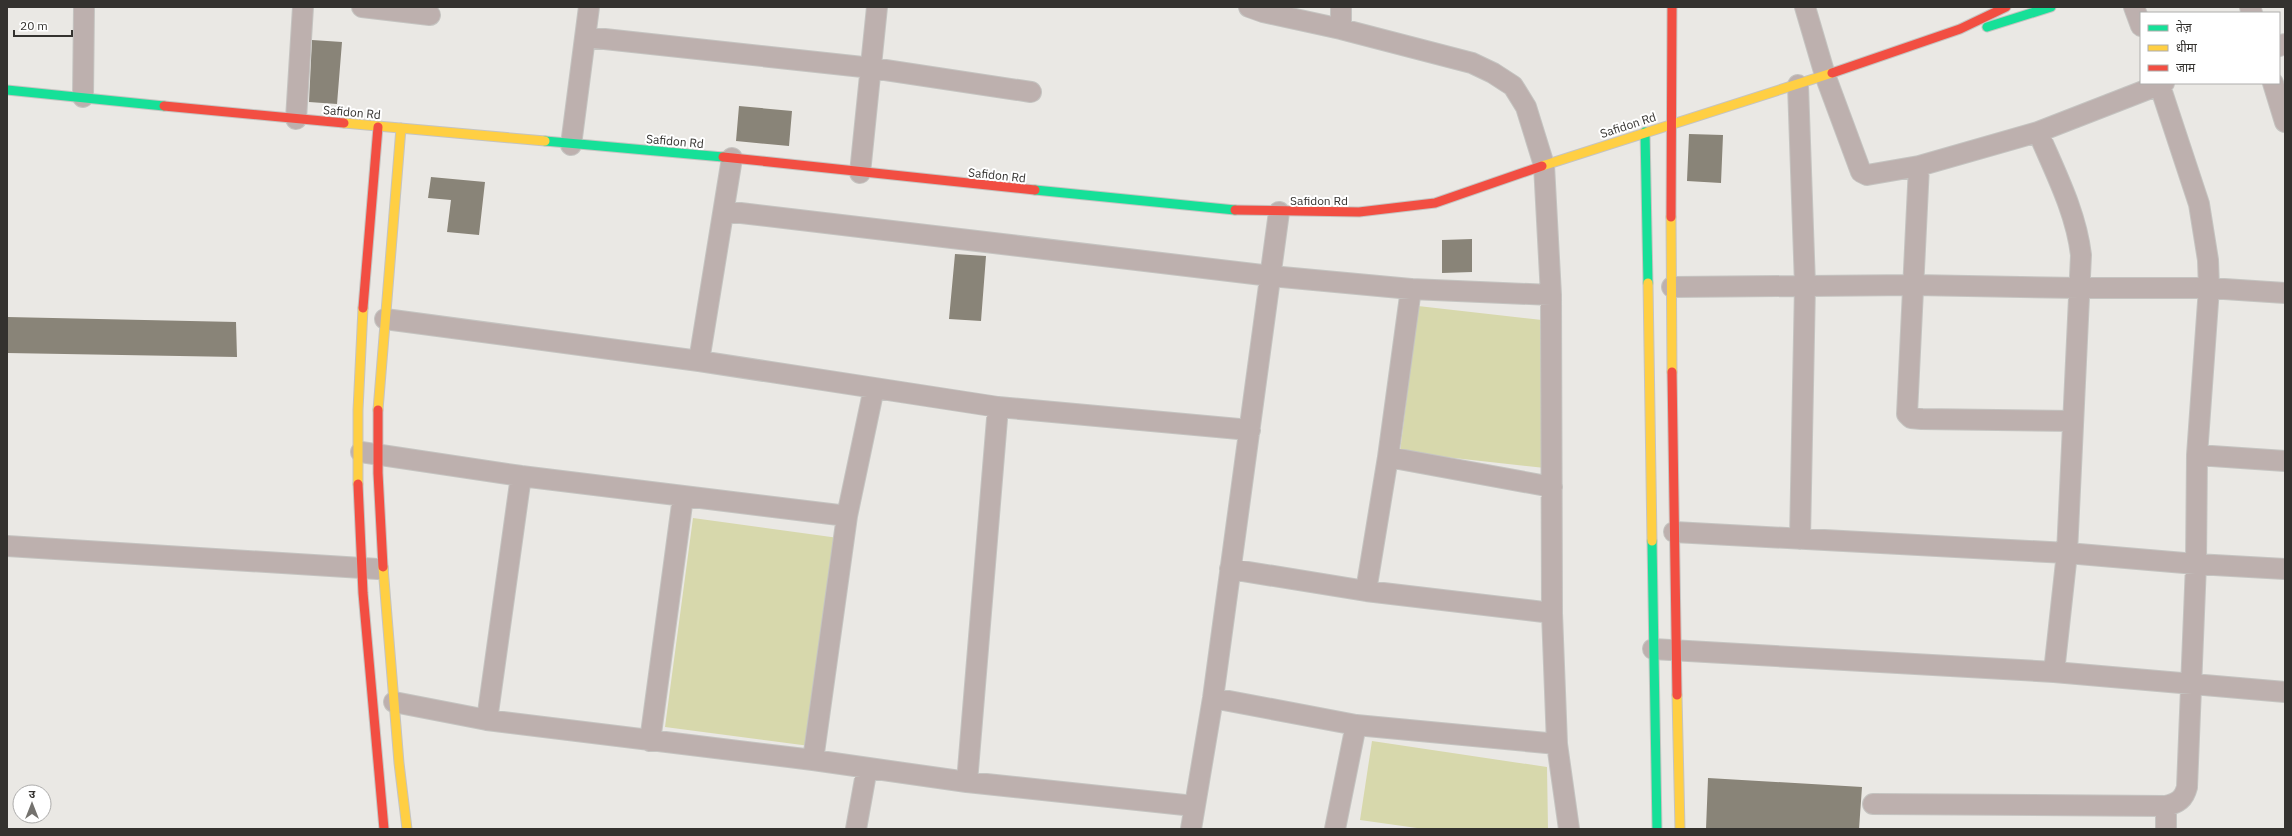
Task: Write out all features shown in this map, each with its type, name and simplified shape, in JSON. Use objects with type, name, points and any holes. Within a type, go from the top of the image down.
[{"type":"street","points":[[83,97],[84,7]]},
{"type":"street","points":[[296,119],[303,7]]},
{"type":"street","points":[[362,7],[430,15]]},
{"type":"street","points":[[571,145],[589,7]]},
{"type":"street","points":[[860,173],[878,7]]},
{"type":"street","points":[[1249,7],[1263,12],[1341,29],[1472,63],[1493,73],[1513,86],[1526,107],[1544,165],[1551,295],[1552,613],[1557,744],[1569,829]]},
{"type":"street","points":[[1341,7],[1341,29]]},
{"type":"street","points":[[1672,7],[1670,125],[1675,649],[1680,829]]},
{"type":"street","points":[[1805,7],[1825,75],[1861,172],[1867,175],[1919,166],[2038,132],[2158,84]]},
{"type":"street","name":"Safidon Rd","points":[[7,90],[378,127],[732,158],[860,173],[1226,210],[1278,212],[1359,212],[1435,203],[1645,132],[1798,85],[1960,29],[2006,7]]},
{"type":"street","name":"Safidon Rd","points":[[1960,29],[1997,25],[2051,7]]},
{"type":"street","points":[[2134,7],[2140,23]]},
{"type":"street","points":[[586,37],[872,68],[1031,92]]},
{"type":"street","points":[[1873,804],[2166,806],[2177,803],[2184,796],[2187,788],[2192,684],[2196,564],[2197,455],[2209,288],[2208,260],[2199,204],[2161,84]]},
{"type":"street","points":[[2273,84],[2285,122]]},
{"type":"street","points":[[1798,85],[1805,285],[1800,540]]},
{"type":"street","points":[[378,127],[360,370],[357,452],[361,568],[384,829]]},
{"type":"street","points":[[401,128],[378,413],[377,454],[382,569],[407,829]]},
{"type":"street","points":[[1645,132],[1653,649],[1658,829]]},
{"type":"street","points":[[2038,132],[2078,232],[2081,255],[2067,553],[2054,672]]},
{"type":"street","points":[[699,361],[732,158]]},
{"type":"street","points":[[1919,166],[1915,285],[1907,408],[1911,418],[2073,421]]},
{"type":"street","points":[[724,211],[1271,276],[1411,290],[1551,295]]},
{"type":"street","points":[[1191,829],[1213,698],[1271,276],[1278,212]]},
{"type":"street","points":[[1672,287],[1915,285],[2080,288],[2209,288],[2285,293]]},
{"type":"street","points":[[1366,591],[1388,457],[1411,290]]},
{"type":"street","points":[[385,319],[699,361],[998,407],[1250,430]]},
{"type":"street","points":[[813,760],[847,516],[874,388]]},
{"type":"street","points":[[967,782],[998,407]]},
{"type":"street","points":[[357,452],[521,476],[847,516]]},
{"type":"street","points":[[2197,455],[2285,461]]},
{"type":"street","points":[[1388,457],[1552,487]]},
{"type":"street","points":[[487,720],[521,476]]},
{"type":"street","points":[[650,741],[684,497]]},
{"type":"street","points":[[1674,532],[1800,540],[2067,553],[2285,570]]},
{"type":"street","points":[[7,546],[382,569]]},
{"type":"street","points":[[1230,569],[1366,591],[1552,613]]},
{"type":"street","points":[[1653,649],[1675,649],[2054,672],[2285,692]]},
{"type":"street","points":[[1213,698],[1356,725],[1557,744]]},
{"type":"street","points":[[394,702],[487,720],[813,760],[967,782],[1194,806]]},
{"type":"street","points":[[1335,829],[1356,725]]},
{"type":"street","points":[[856,829],[867,768]]},
{"type":"street","points":[[2166,806],[2166,829]]},
{"type":"green space","points":[[1418,306],[1542,320],[1545,468],[1400,452]]},
{"type":"green space","points":[[693,518],[853,540],[825,748],[665,727]]},
{"type":"green space","points":[[1372,741],[1547,767],[1548,829],[1424,829],[1360,820]]},
{"type":"building","points":[[312,40],[342,42],[337,104],[309,102]]},
{"type":"building","points":[[739,106],[792,111],[789,146],[736,141]]},
{"type":"building","points":[[1689,134],[1723,135],[1721,183],[1687,181]]},
{"type":"building","points":[[431,177],[485,182],[479,235],[447,232],[451,200],[428,198]]},
{"type":"building","points":[[1472,239],[1472,272],[1442,273],[1442,240]]},
{"type":"building","points":[[955,254],[986,256],[981,321],[949,319]]},
{"type":"building","points":[[7,317],[236,322],[237,357],[7,353]]},
{"type":"building","points":[[1708,778],[1862,787],[1859,829],[1706,829]]},
{"type":"traffic: fast","points":[[1987,27],[2051,7]]},
{"type":"traffic: fast","points":[[7,90],[164,106]]},
{"type":"traffic: fast","points":[[1645,132],[1648,283]]},
{"type":"traffic: fast","points":[[545,141],[723,157]]},
{"type":"traffic: fast","points":[[1035,190],[1235,210]]},
{"type":"traffic: fast","points":[[1652,541],[1657,829]]},
{"type":"traffic: slow","points":[[1542,166],[1832,73]]},
{"type":"traffic: slow","points":[[344,123],[545,141]]},
{"type":"traffic: slow","points":[[378,410],[401,128]]},
{"type":"traffic: slow","points":[[1671,217],[1672,372]]},
{"type":"traffic: slow","points":[[1648,283],[1652,541]]},
{"type":"traffic: slow","points":[[358,484],[358,410],[363,308]]},
{"type":"traffic: slow","points":[[383,567],[399,763],[407,829]]},
{"type":"traffic: slow","points":[[1677,695],[1680,829]]},
{"type":"traffic: jam","points":[[1671,217],[1672,7]]},
{"type":"traffic: jam","points":[[1832,73],[1960,29],[2006,7]]},
{"type":"traffic: jam","points":[[164,106],[344,123]]},
{"type":"traffic: jam","points":[[363,308],[378,127]]},
{"type":"traffic: jam","points":[[723,157],[1035,190]]},
{"type":"traffic: jam","points":[[1235,210],[1359,212],[1435,203],[1542,166]]},
{"type":"traffic: jam","points":[[1672,372],[1677,695]]},
{"type":"traffic: jam","points":[[378,410],[378,473],[383,567]]},
{"type":"traffic: jam","points":[[358,484],[363,593],[384,829]]}]
